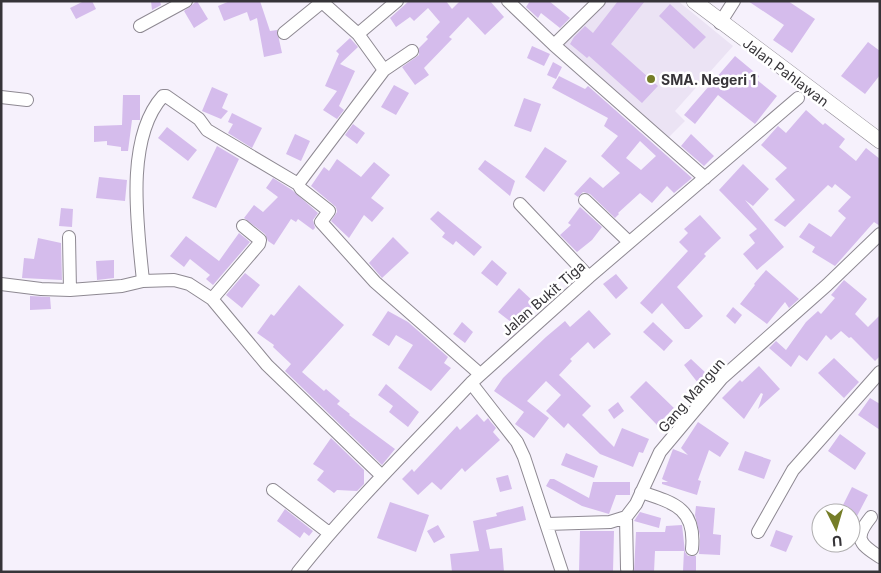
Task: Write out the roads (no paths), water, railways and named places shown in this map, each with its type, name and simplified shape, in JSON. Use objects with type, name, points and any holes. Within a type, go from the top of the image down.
[{"type":"main road","name":"Jalan Pahlawan","points":[[694,1],[803,94],[880,141]]},
{"type":"street","points":[[140,26],[186,1]]},
{"type":"street","points":[[358,34],[396,1]]},
{"type":"street","points":[[508,1],[554,45],[705,178]]},
{"type":"street","points":[[554,45],[599,1]]},
{"type":"street","points":[[720,23],[734,1]]},
{"type":"street","points":[[284,33],[322,2],[358,34],[384,70]]},
{"type":"street","points":[[298,184],[384,70],[412,51]]},
{"type":"street","name":"Jalan Bukit Tiga","points":[[298,572],[329,533],[381,476],[480,374],[589,277],[626,239],[705,178],[803,94]]},
{"type":"street","points":[[143,281],[136,215],[136,174],[143,139],[154,106],[163,96],[172,98],[198,119],[207,130],[298,184],[301,189],[329,212],[321,222],[375,282],[480,374]]},
{"type":"street","points":[[1,97],[27,100]]},
{"type":"street","points":[[585,200],[626,239]]},
{"type":"street","points":[[520,204],[589,277]]},
{"type":"street","points":[[212,299],[259,244],[260,240],[243,226]]},
{"type":"street","name":"Gang Mangun","points":[[626,517],[641,492],[660,452],[722,378],[827,285],[880,234]]},
{"type":"street","points":[[69,237],[70,290]]},
{"type":"street","points":[[1,284],[41,289],[70,290],[122,286],[143,281],[174,280],[189,284],[212,299],[267,365],[381,476]]},
{"type":"street","points":[[758,532],[793,470],[880,372]]},
{"type":"street","points":[[471,384],[517,442],[547,524],[562,572]]},
{"type":"street","points":[[273,490],[329,533]]},
{"type":"street","points":[[641,492],[664,499],[678,506],[693,527],[692,549]]},
{"type":"street","points":[[547,524],[610,522],[626,517],[627,569]]},
{"type":"street","points":[[871,517],[859,532],[859,538],[862,544],[880,557]]},
{"type":"place","name":"SMA. Negeri 1","points":[[651,79]]}]
